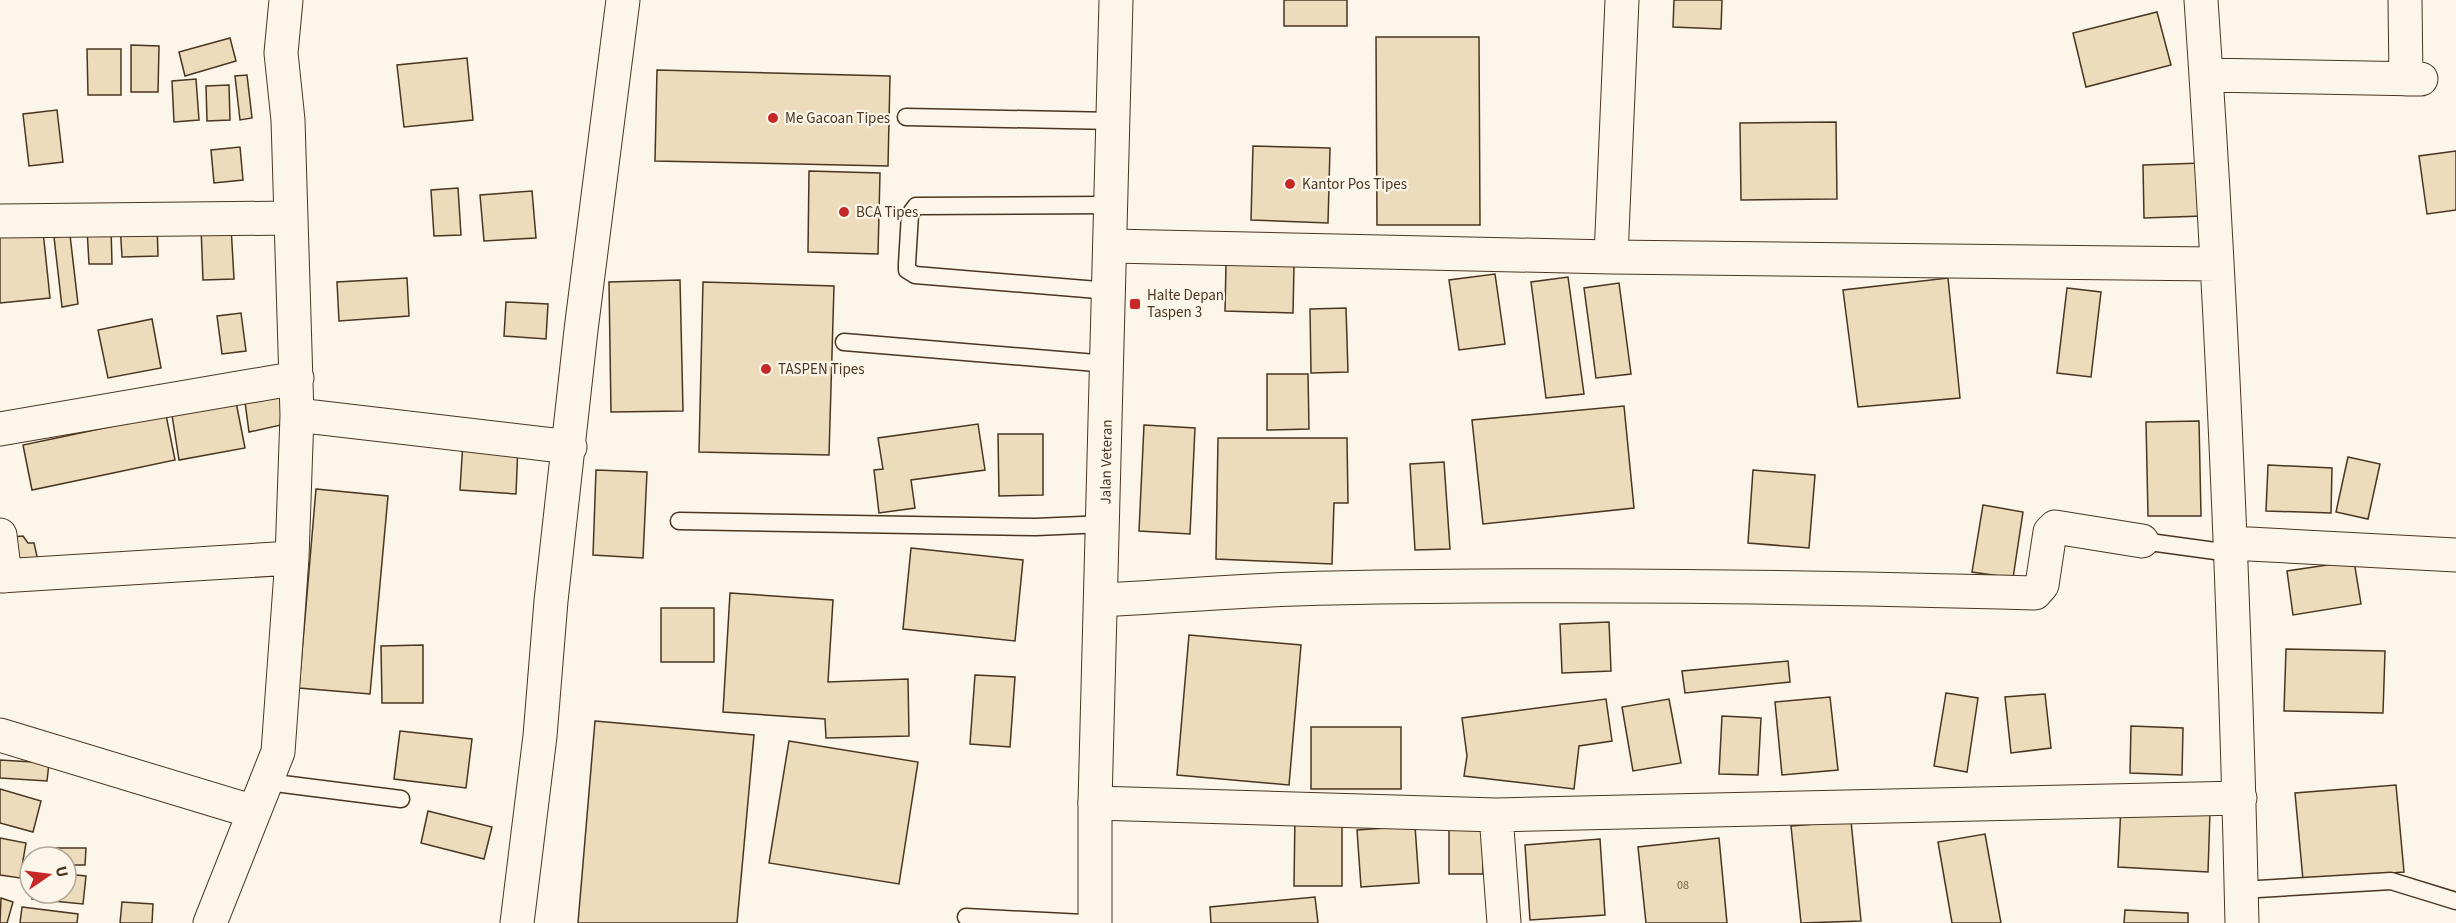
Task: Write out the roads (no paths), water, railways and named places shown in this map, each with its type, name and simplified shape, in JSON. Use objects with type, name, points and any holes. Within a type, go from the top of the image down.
[{"type":"street","points":[[210,923],[278,752],[292,558],[297,415],[288,120],[281,53],[286,0]]},
{"type":"street","points":[[517,923],[540,736],[551,601],[570,447],[581,330],[623,0]]},
{"type":"street","name":"Jalan Veteran","points":[[1095,923],[1095,803],[1103,600],[1116,0]]},
{"type":"street","points":[[1611,257],[1622,0]]},
{"type":"street","points":[[2201,0],[2230,548],[2240,798],[2242,923]]},
{"type":"street","points":[[2206,75],[2414,79],[2405,0]]},
{"type":"street","points":[[0,221],[291,218]]},
{"type":"street","points":[[1111,246],[1611,257],[2215,264]]},
{"type":"street","points":[[0,429],[297,378]]},
{"type":"street","points":[[297,415],[570,447]]},
{"type":"street","points":[[1103,600],[1329,588],[1538,586],[1786,586],[2035,593],[2042,585],[2050,532],[2055,527],[2142,541]]},
{"type":"street","points":[[0,535],[3,576],[292,558]]},
{"type":"street","points":[[2230,548],[2456,555]]},
{"type":"street","points":[[0,735],[254,812]]},
{"type":"street","points":[[1095,803],[1496,815],[2240,798]]},
{"type":"street","points":[[1496,815],[1504,923]]},
{"type":"lane","points":[[906,117],[1114,121]]},
{"type":"lane","points":[[1110,291],[915,274],[907,270],[907,264],[910,214],[916,206],[1112,206]]},
{"type":"lane","points":[[844,342],[1108,364]]},
{"type":"lane","points":[[679,521],[1036,527],[1104,524]]},
{"type":"lane","points":[[2142,541],[2230,548]]},
{"type":"lane","points":[[267,782],[401,799]]},
{"type":"lane","points":[[2241,890],[2391,882],[2456,901]]},
{"type":"lane","points":[[966,917],[1084,923]]},
{"type":"place","name":"Me Gacoan Tipes","points":[[773,118]]},
{"type":"place","name":"Kantor Pos Tipes","points":[[1290,184]]},
{"type":"place","name":"BCA Tipes","points":[[844,212]]},
{"type":"place","name":"Halte Depan Taspen 3","points":[[1135,304]]},
{"type":"place","name":"TASPEN Tipes","points":[[766,369]]}]
